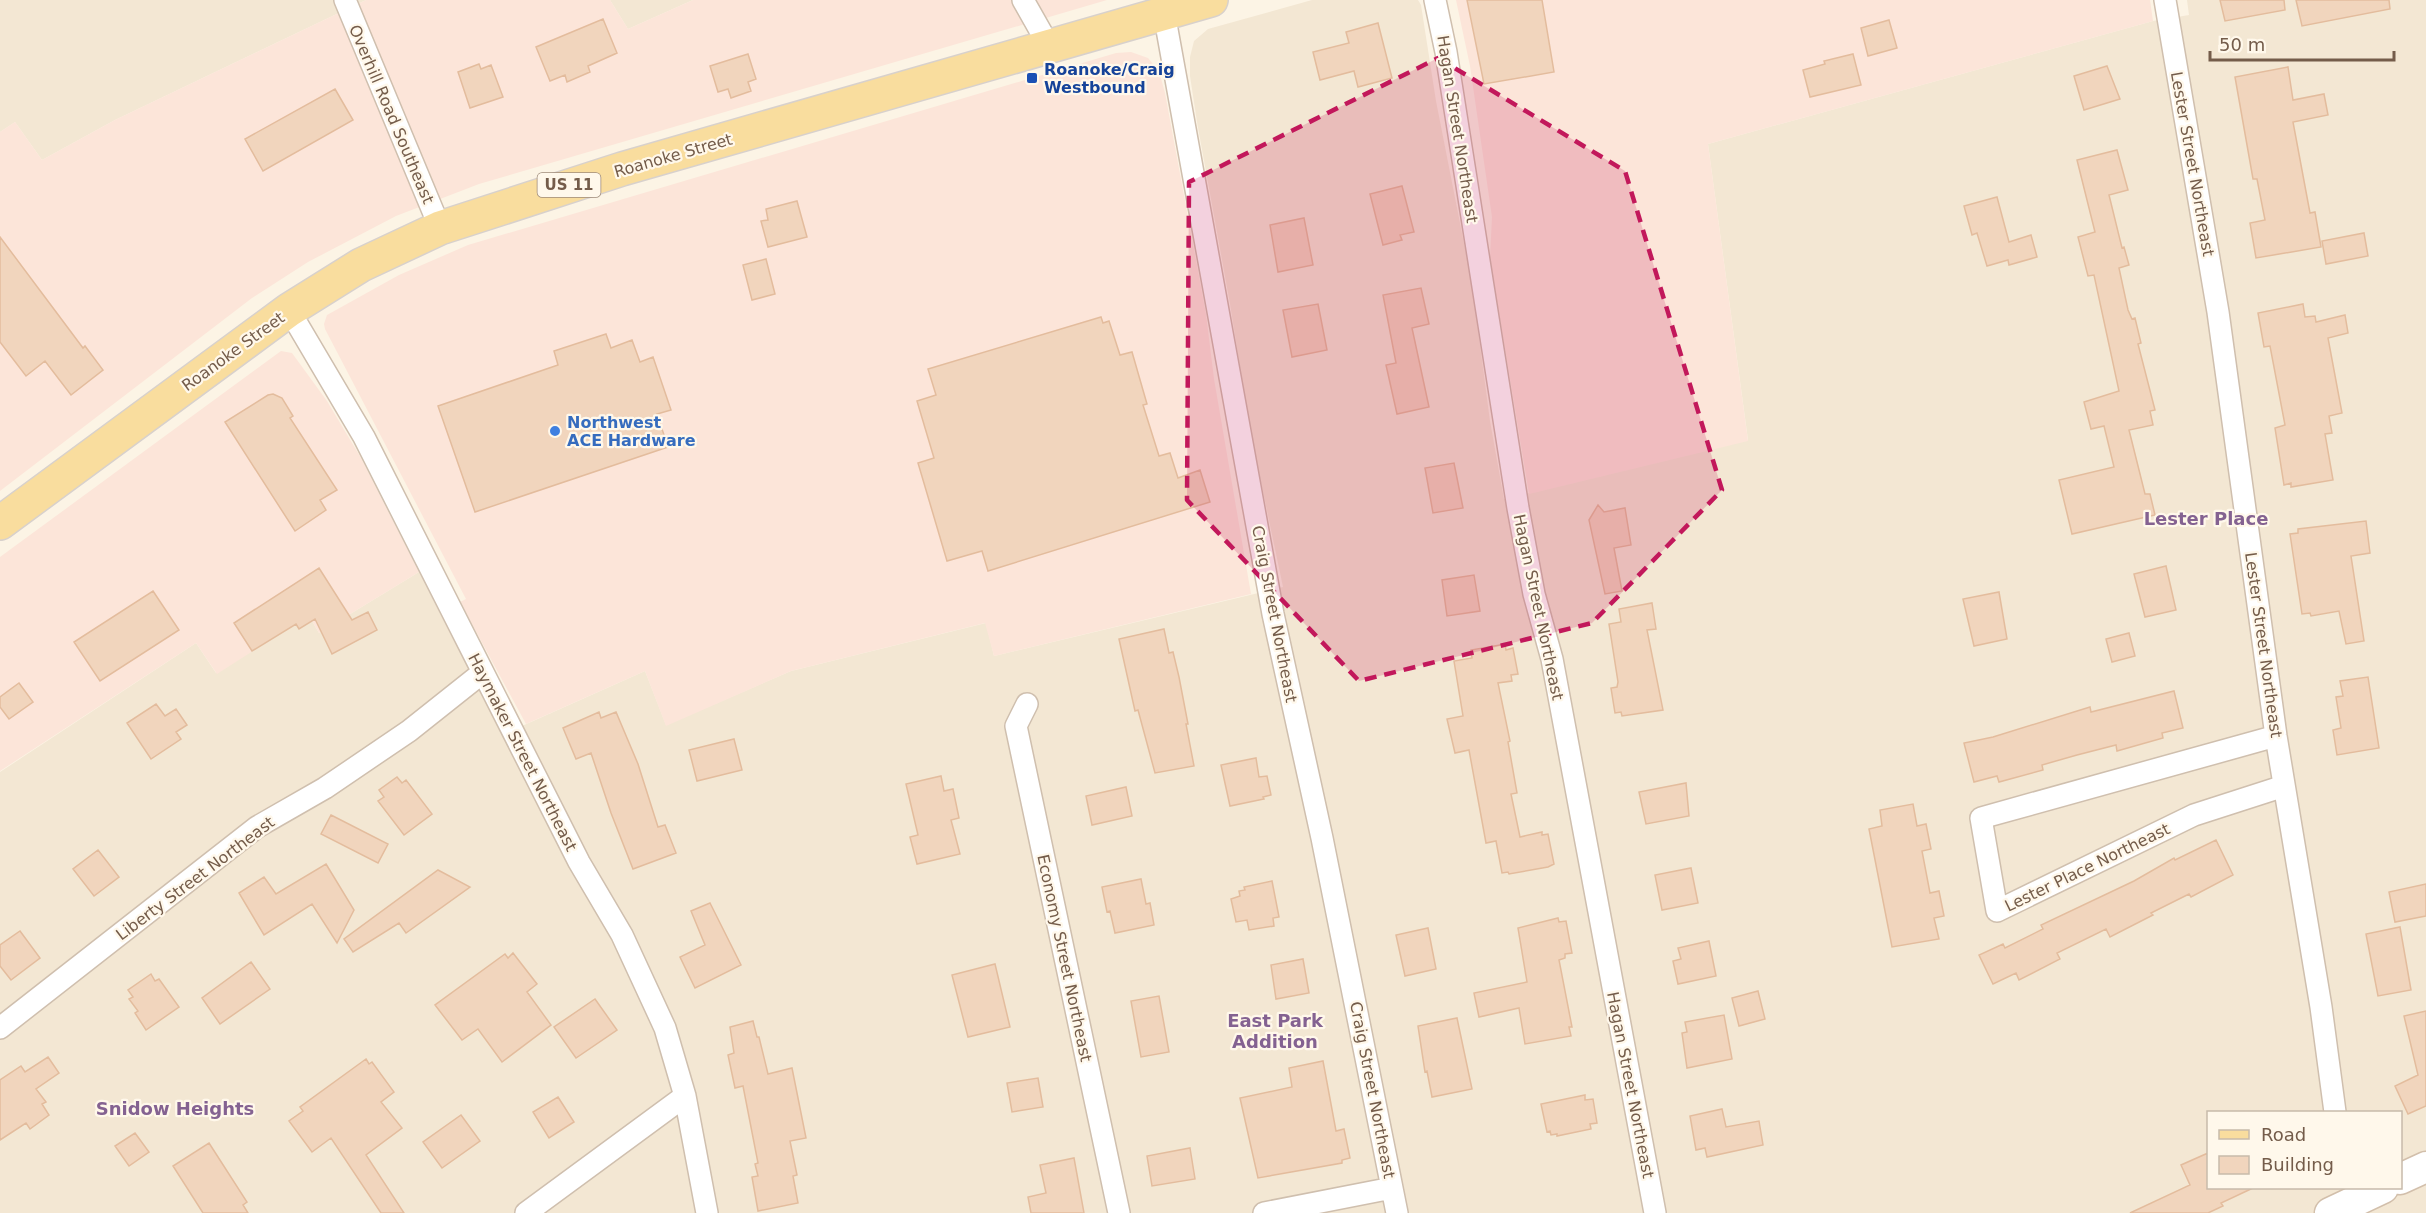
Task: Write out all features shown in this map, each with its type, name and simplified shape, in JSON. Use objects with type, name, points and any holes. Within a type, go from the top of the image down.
[{"type":"main road","name":"Roanoke Street","points":[[0,523],[289,310],[361,265],[440,228],[622,169],[1211,0]]},
{"type":"street","name":"Overhill Road Southeast","points":[[345,0],[440,228]]},
{"type":"street","points":[[1023,0],[1049,46]]},
{"type":"street","name":"Hagan Street Northeast","points":[[1435,0],[1450,75],[1518,508],[1534,594],[1552,659],[1655,1213]]},
{"type":"street","name":"Lester Street Northeast","points":[[2165,0],[2218,312],[2276,736],[2321,1007],[2335,1111]]},
{"type":"street","name":"Craig Street Northeast","points":[[1164,13],[1273,614],[1322,838],[1397,1213]]},
{"type":"street","name":"Haymaker Street Northeast","points":[[289,310],[364,437],[482,673],[532,764],[579,861],[622,934],[665,1028],[685,1096],[707,1213]]},
{"type":"street","name":"Liberty Street Northeast","points":[[0,1028],[256,827],[325,788],[409,731],[482,673]]},
{"type":"street","name":"Economy Street Northeast","points":[[1027,704],[1016,726],[1119,1213]]},
{"type":"street","name":"Lester Place Northeast","points":[[2276,736],[1981,818],[1997,911],[2194,815],[2284,786]]},
{"type":"street","points":[[526,1213],[685,1096]]},
{"type":"street","points":[[2402,1178],[2426,1167]]},
{"type":"street","points":[[1264,1213],[1392,1188]]},
{"type":"street","points":[[2345,1204],[2381,1189]]},
{"type":"highlighted area","points":[[1438,58],[1625,171],[1722,490],[1592,623],[1359,681],[1187,500],[1189,182]]},
{"type":"shaded area","points":[[0,0],[366,0],[115,120],[42,160],[15,122],[0,132]]},
{"type":"shaded area","points":[[366,0],[610,0],[628,29],[693,0],[1107,0],[479,184],[396,216],[308,262],[252,298],[0,491],[0,132],[15,122],[42,160],[115,120]]},
{"type":"shaded area","points":[[610,0],[693,0],[628,29]]},
{"type":"shaded area","points":[[1312,0],[1418,0],[1421,5],[1436,101],[1472,284],[1490,421],[1504,499],[1748,440],[1708,144],[2153,21],[2189,15],[2187,0],[2426,0],[2426,1213],[0,1213],[0,772],[196,643],[216,673],[296,624],[312,621],[319,633],[419,572],[502,735],[645,671],[666,725],[791,671],[986,623],[994,656],[1283,587],[1250,430],[1197,122],[1190,76],[1190,57],[1194,41],[1208,29]]},
{"type":"shaded area","points":[[1456,0],[2150,0],[2153,21],[1708,144],[1748,441],[1529,494],[1490,258],[1492,217],[1470,66]]},
{"type":"shaded area","points":[[1131,52],[1148,58],[1159,71],[1165,93],[1206,314],[1214,379],[1251,594],[994,656],[985,623],[791,671],[666,726],[645,671],[526,724],[460,602],[466,599],[325,329],[327,315],[399,275],[468,245],[1116,53]]},
{"type":"shaded area","points":[[281,351],[292,353],[327,401],[361,458],[419,572],[319,633],[312,621],[299,629],[295,624],[217,674],[196,643],[0,771],[0,557]]},
{"type":"building","points":[[1467,0],[1542,0],[1554,72],[1484,84]]},
{"type":"building","points":[[2220,0],[2284,0],[2285,10],[2225,21]]},
{"type":"building","points":[[2296,0],[2389,0],[2390,9],[2302,26]]},
{"type":"building","points":[[603,19],[617,53],[588,66],[590,72],[567,82],[565,75],[550,81],[536,47]]},
{"type":"building","points":[[1889,20],[1897,48],[1868,56],[1861,28]]},
{"type":"building","points":[[1378,23],[1392,78],[1358,87],[1354,71],[1320,80],[1313,52],[1349,43],[1346,32]]},
{"type":"building","points":[[748,54],[756,79],[748,82],[751,91],[731,98],[728,89],[718,92],[710,66]]},
{"type":"building","points":[[1853,54],[1861,85],[1810,97],[1803,70],[1825,64],[1824,61]]},
{"type":"building","points":[[479,64],[481,69],[491,65],[503,97],[470,108],[458,72]]},
{"type":"building","points":[[2107,66],[2120,99],[2084,110],[2074,76]]},
{"type":"building","points":[[2288,67],[2293,100],[2324,94],[2328,115],[2293,122],[2310,213],[2315,212],[2321,247],[2256,258],[2250,223],[2265,220],[2257,179],[2253,179],[2235,77]]},
{"type":"building","points":[[335,89],[353,120],[263,171],[245,139]]},
{"type":"building","points":[[2117,150],[2128,190],[2109,195],[2122,248],[2124,247],[2129,265],[2119,268],[2128,310],[2132,319],[2135,318],[2141,343],[2138,344],[2155,410],[2150,411],[2153,425],[2129,430],[2145,494],[2150,494],[2155,515],[2072,534],[2059,480],[2114,467],[2104,426],[2091,429],[2084,402],[2119,391],[2094,275],[2088,276],[2078,237],[2095,232],[2077,160]]},
{"type":"building","points":[[1402,186],[1414,232],[1400,235],[1402,240],[1383,245],[1370,194]]},
{"type":"building","points":[[1997,197],[2009,242],[2031,235],[2037,257],[2009,265],[2008,260],[1987,266],[1977,233],[1972,235],[1964,206]]},
{"type":"building","points":[[797,201],[807,237],[768,247],[761,221],[768,220],[766,209]]},
{"type":"building","points":[[1304,218],[1313,265],[1278,272],[1270,225]]},
{"type":"building","points":[[2364,233],[2368,256],[2326,264],[2322,241]]},
{"type":"building","points":[[0,237],[83,348],[85,346],[103,370],[71,395],[45,361],[26,376],[0,342]]},
{"type":"building","points":[[766,259],[775,294],[752,300],[743,265]]},
{"type":"building","points":[[1421,288],[1429,324],[1412,328],[1429,407],[1397,414],[1386,365],[1396,363],[1383,295]]},
{"type":"building","points":[[1318,304],[1327,350],[1292,357],[1283,310]]},
{"type":"building","points":[[2303,304],[2305,317],[2315,316],[2316,322],[2345,315],[2348,333],[2328,338],[2342,413],[2329,416],[2332,433],[2325,434],[2333,480],[2291,487],[2291,483],[2284,485],[2275,428],[2285,425],[2270,346],[2264,347],[2258,313]]},
{"type":"building","points":[[1101,317],[1103,323],[1109,321],[1120,355],[1132,352],[1147,404],[1143,405],[1159,456],[1170,453],[1178,478],[1200,470],[1210,502],[988,571],[982,551],[947,561],[918,463],[934,458],[917,401],[936,395],[928,369]]},
{"type":"building","name":"Northwest ACE Hardware","points":[[606,334],[611,348],[632,340],[640,362],[653,357],[671,410],[657,414],[668,447],[475,512],[438,406],[558,365],[554,351]]},
{"type":"building","points":[[273,394],[282,398],[293,416],[290,418],[337,490],[320,500],[326,510],[295,531],[225,422]]},
{"type":"building","points":[[1454,463],[1463,508],[1433,513],[1425,468]]},
{"type":"building","points":[[1598,505],[1604,512],[1625,508],[1631,545],[1614,548],[1622,591],[1605,594],[1589,520]]},
{"type":"building","points":[[2366,521],[2370,553],[2351,556],[2364,641],[2346,644],[2339,611],[2311,616],[2310,613],[2302,614],[2290,534],[2298,533],[2298,529]]},
{"type":"building","points":[[2166,566],[2176,610],[2145,617],[2134,574]]},
{"type":"building","points":[[319,568],[352,620],[368,612],[377,630],[332,654],[315,619],[299,629],[296,624],[252,651],[234,623]]},
{"type":"building","points":[[1474,575],[1480,611],[1447,616],[1442,580]]},
{"type":"building","points":[[153,591],[179,630],[100,681],[74,642]]},
{"type":"building","points":[[1999,592],[2007,639],[1974,646],[1963,599]]},
{"type":"building","points":[[1652,603],[1656,629],[1647,630],[1663,710],[1622,716],[1621,712],[1615,713],[1611,688],[1617,687],[1618,682],[1609,624],[1621,622],[1619,609]]},
{"type":"building","points":[[1164,629],[1169,653],[1173,652],[1179,677],[1194,766],[1155,773],[1138,710],[1135,711],[1119,639]]},
{"type":"building","points":[[2129,633],[2135,656],[2112,662],[2106,639]]},
{"type":"building","points":[[1505,644],[1506,650],[1513,648],[1518,674],[1511,675],[1512,681],[1498,683],[1510,741],[1508,742],[1517,793],[1511,794],[1520,837],[1542,832],[1542,835],[1548,834],[1554,864],[1509,874],[1508,872],[1502,873],[1496,841],[1486,843],[1469,750],[1455,753],[1447,719],[1463,716],[1454,661],[1472,658],[1471,650]]},
{"type":"building","points":[[2368,677],[2379,748],[2337,755],[2333,730],[2341,728],[2336,697],[2343,696],[2340,681]]},
{"type":"building","points":[[19,683],[33,702],[9,719],[0,707],[0,697]]},
{"type":"building","points":[[2174,691],[2183,728],[2162,733],[2163,738],[2117,751],[2116,745],[2077,755],[2042,765],[2043,770],[1999,782],[1997,776],[1974,782],[1964,743],[1993,737],[2090,707],[2091,712]]},
{"type":"building","points":[[156,704],[165,716],[176,709],[187,725],[176,732],[181,739],[151,759],[127,723]]},
{"type":"building","points":[[599,712],[601,718],[616,712],[638,764],[658,827],[665,825],[676,853],[633,869],[591,753],[576,759],[563,728]]},
{"type":"building","points":[[734,739],[742,770],[697,781],[689,750]]},
{"type":"building","points":[[1256,758],[1259,777],[1267,776],[1271,795],[1263,797],[1264,799],[1230,806],[1221,765]]},
{"type":"building","points":[[941,776],[944,791],[953,789],[959,818],[951,820],[960,854],[917,864],[910,837],[918,835],[906,784]]},
{"type":"building","points":[[397,777],[402,783],[406,780],[432,814],[404,835],[378,801],[384,797],[379,790]]},
{"type":"building","points":[[1686,783],[1689,816],[1646,824],[1639,792]]},
{"type":"building","points":[[1126,787],[1132,816],[1092,825],[1086,796]]},
{"type":"building","points":[[1913,804],[1917,826],[1926,824],[1931,849],[1922,851],[1930,893],[1939,891],[1944,916],[1934,918],[1939,939],[1892,947],[1869,829],[1882,826],[1880,810]]},
{"type":"building","points":[[331,815],[388,844],[378,863],[321,834]]},
{"type":"building","points":[[2216,840],[2233,875],[2191,897],[2189,894],[2151,913],[2153,915],[2110,937],[2106,929],[2057,953],[2060,959],[2019,980],[2016,973],[1993,984],[1979,955],[2003,944],[2005,948],[2043,929],[2041,925],[2134,881],[2174,858],[2175,860]]},
{"type":"building","points":[[98,850],[119,877],[94,896],[73,869]]},
{"type":"building","points":[[326,864],[354,910],[337,943],[312,904],[264,935],[239,893],[264,877],[276,894]]},
{"type":"building","points":[[1691,868],[1698,903],[1662,910],[1655,875]]},
{"type":"building","points":[[438,870],[470,887],[406,933],[399,923],[353,952],[344,939]]},
{"type":"building","points":[[1141,879],[1146,904],[1150,903],[1154,925],[1115,933],[1110,911],[1107,912],[1102,887]]},
{"type":"building","points":[[1272,881],[1279,917],[1273,918],[1274,926],[1249,930],[1247,920],[1236,922],[1231,899],[1240,896],[1239,891],[1245,890],[1244,887]]},
{"type":"building","points":[[2426,884],[2426,916],[2395,922],[2389,892]]},
{"type":"building","points":[[710,903],[741,965],[695,988],[680,957],[705,945],[691,911]]},
{"type":"building","points":[[1558,918],[1559,922],[1566,921],[1572,953],[1565,954],[1565,958],[1559,960],[1572,1027],[1569,1027],[1571,1036],[1525,1044],[1519,1008],[1479,1017],[1474,993],[1527,982],[1518,928]]},
{"type":"building","points":[[2400,927],[2411,990],[2378,996],[2366,934]]},
{"type":"building","points":[[1428,928],[1436,969],[1405,976],[1396,935]]},
{"type":"building","points":[[20,931],[40,958],[11,980],[0,966],[0,945]]},
{"type":"building","points":[[1709,941],[1716,976],[1678,984],[1673,961],[1681,959],[1678,948]]},
{"type":"building","points":[[513,953],[537,984],[527,992],[551,1025],[502,1062],[478,1029],[462,1040],[435,1005],[505,954],[508,958]]},
{"type":"building","points":[[1303,959],[1309,993],[1276,999],[1271,965]]},
{"type":"building","points":[[251,962],[270,989],[220,1024],[202,998]]},
{"type":"building","points":[[995,964],[1010,1027],[968,1037],[952,975]]},
{"type":"building","points":[[151,974],[155,981],[159,979],[179,1007],[146,1030],[135,1013],[138,1011],[129,999],[133,997],[128,990]]},
{"type":"building","points":[[1758,991],[1765,1019],[1739,1026],[1732,998]]},
{"type":"building","points":[[1159,996],[1169,1052],[1141,1057],[1131,1001]]},
{"type":"building","points":[[595,999],[617,1030],[576,1058],[554,1027]]},
{"type":"building","points":[[2426,1011],[2426,1106],[2408,1114],[2395,1086],[2418,1075],[2404,1016]]},
{"type":"building","points":[[1724,1015],[1732,1059],[1687,1068],[1682,1033],[1687,1032],[1685,1022]]},
{"type":"building","points":[[1457,1018],[1472,1089],[1432,1097],[1427,1071],[1425,1072],[1418,1026]]},
{"type":"building","points":[[753,1021],[768,1074],[792,1068],[806,1138],[790,1141],[797,1175],[793,1176],[798,1203],[758,1211],[752,1177],[758,1176],[755,1164],[758,1163],[743,1086],[735,1088],[728,1055],[734,1053],[730,1027]]},
{"type":"building","points":[[48,1057],[59,1073],[36,1089],[46,1102],[42,1104],[49,1115],[30,1129],[26,1123],[0,1140],[0,1080],[21,1066],[25,1072]]},
{"type":"building","points":[[366,1059],[369,1064],[372,1062],[394,1092],[381,1102],[402,1128],[366,1155],[404,1213],[381,1213],[331,1138],[312,1152],[289,1121],[303,1111],[300,1107]]},
{"type":"building","points":[[1323,1061],[1336,1131],[1344,1129],[1350,1158],[1342,1160],[1342,1163],[1258,1178],[1240,1098],[1292,1087],[1289,1068]]},
{"type":"building","points":[[1038,1078],[1043,1107],[1012,1112],[1007,1083]]},
{"type":"building","points":[[1585,1095],[1585,1100],[1593,1099],[1597,1123],[1590,1124],[1591,1129],[1557,1136],[1557,1134],[1551,1135],[1550,1131],[1547,1132],[1541,1104]]},
{"type":"building","points":[[558,1097],[574,1122],[549,1138],[533,1112]]},
{"type":"building","points":[[1722,1109],[1726,1127],[1759,1121],[1763,1145],[1707,1157],[1705,1148],[1696,1150],[1690,1116]]},
{"type":"building","points":[[461,1115],[480,1141],[442,1168],[423,1142]]},
{"type":"building","points":[[135,1133],[149,1152],[129,1166],[115,1146]]},
{"type":"building","points":[[209,1143],[247,1202],[243,1205],[248,1213],[203,1213],[173,1166]]},
{"type":"building","points":[[1190,1148],[1195,1179],[1152,1186],[1147,1156]]},
{"type":"building","points":[[2207,1153],[2207,1189],[2251,1189],[2221,1203],[2223,1206],[2208,1213],[2130,1213],[2190,1185],[2181,1165]]},
{"type":"building","points":[[1074,1158],[1084,1213],[1031,1213],[1028,1197],[1046,1193],[1040,1165]]},
{"type":"place","name":"Roanoke/Craig Westbound","points":[[1032,78]]},
{"type":"place","name":"Northwest ACE Hardware","points":[[555,431]]},
{"type":"district","name":"Lester Place","points":[[2206,519]]},
{"type":"district","name":"East Park Addition","points":[[1275,1031]]},
{"type":"district","name":"Snidow Heights","points":[[175,1109]]}]
